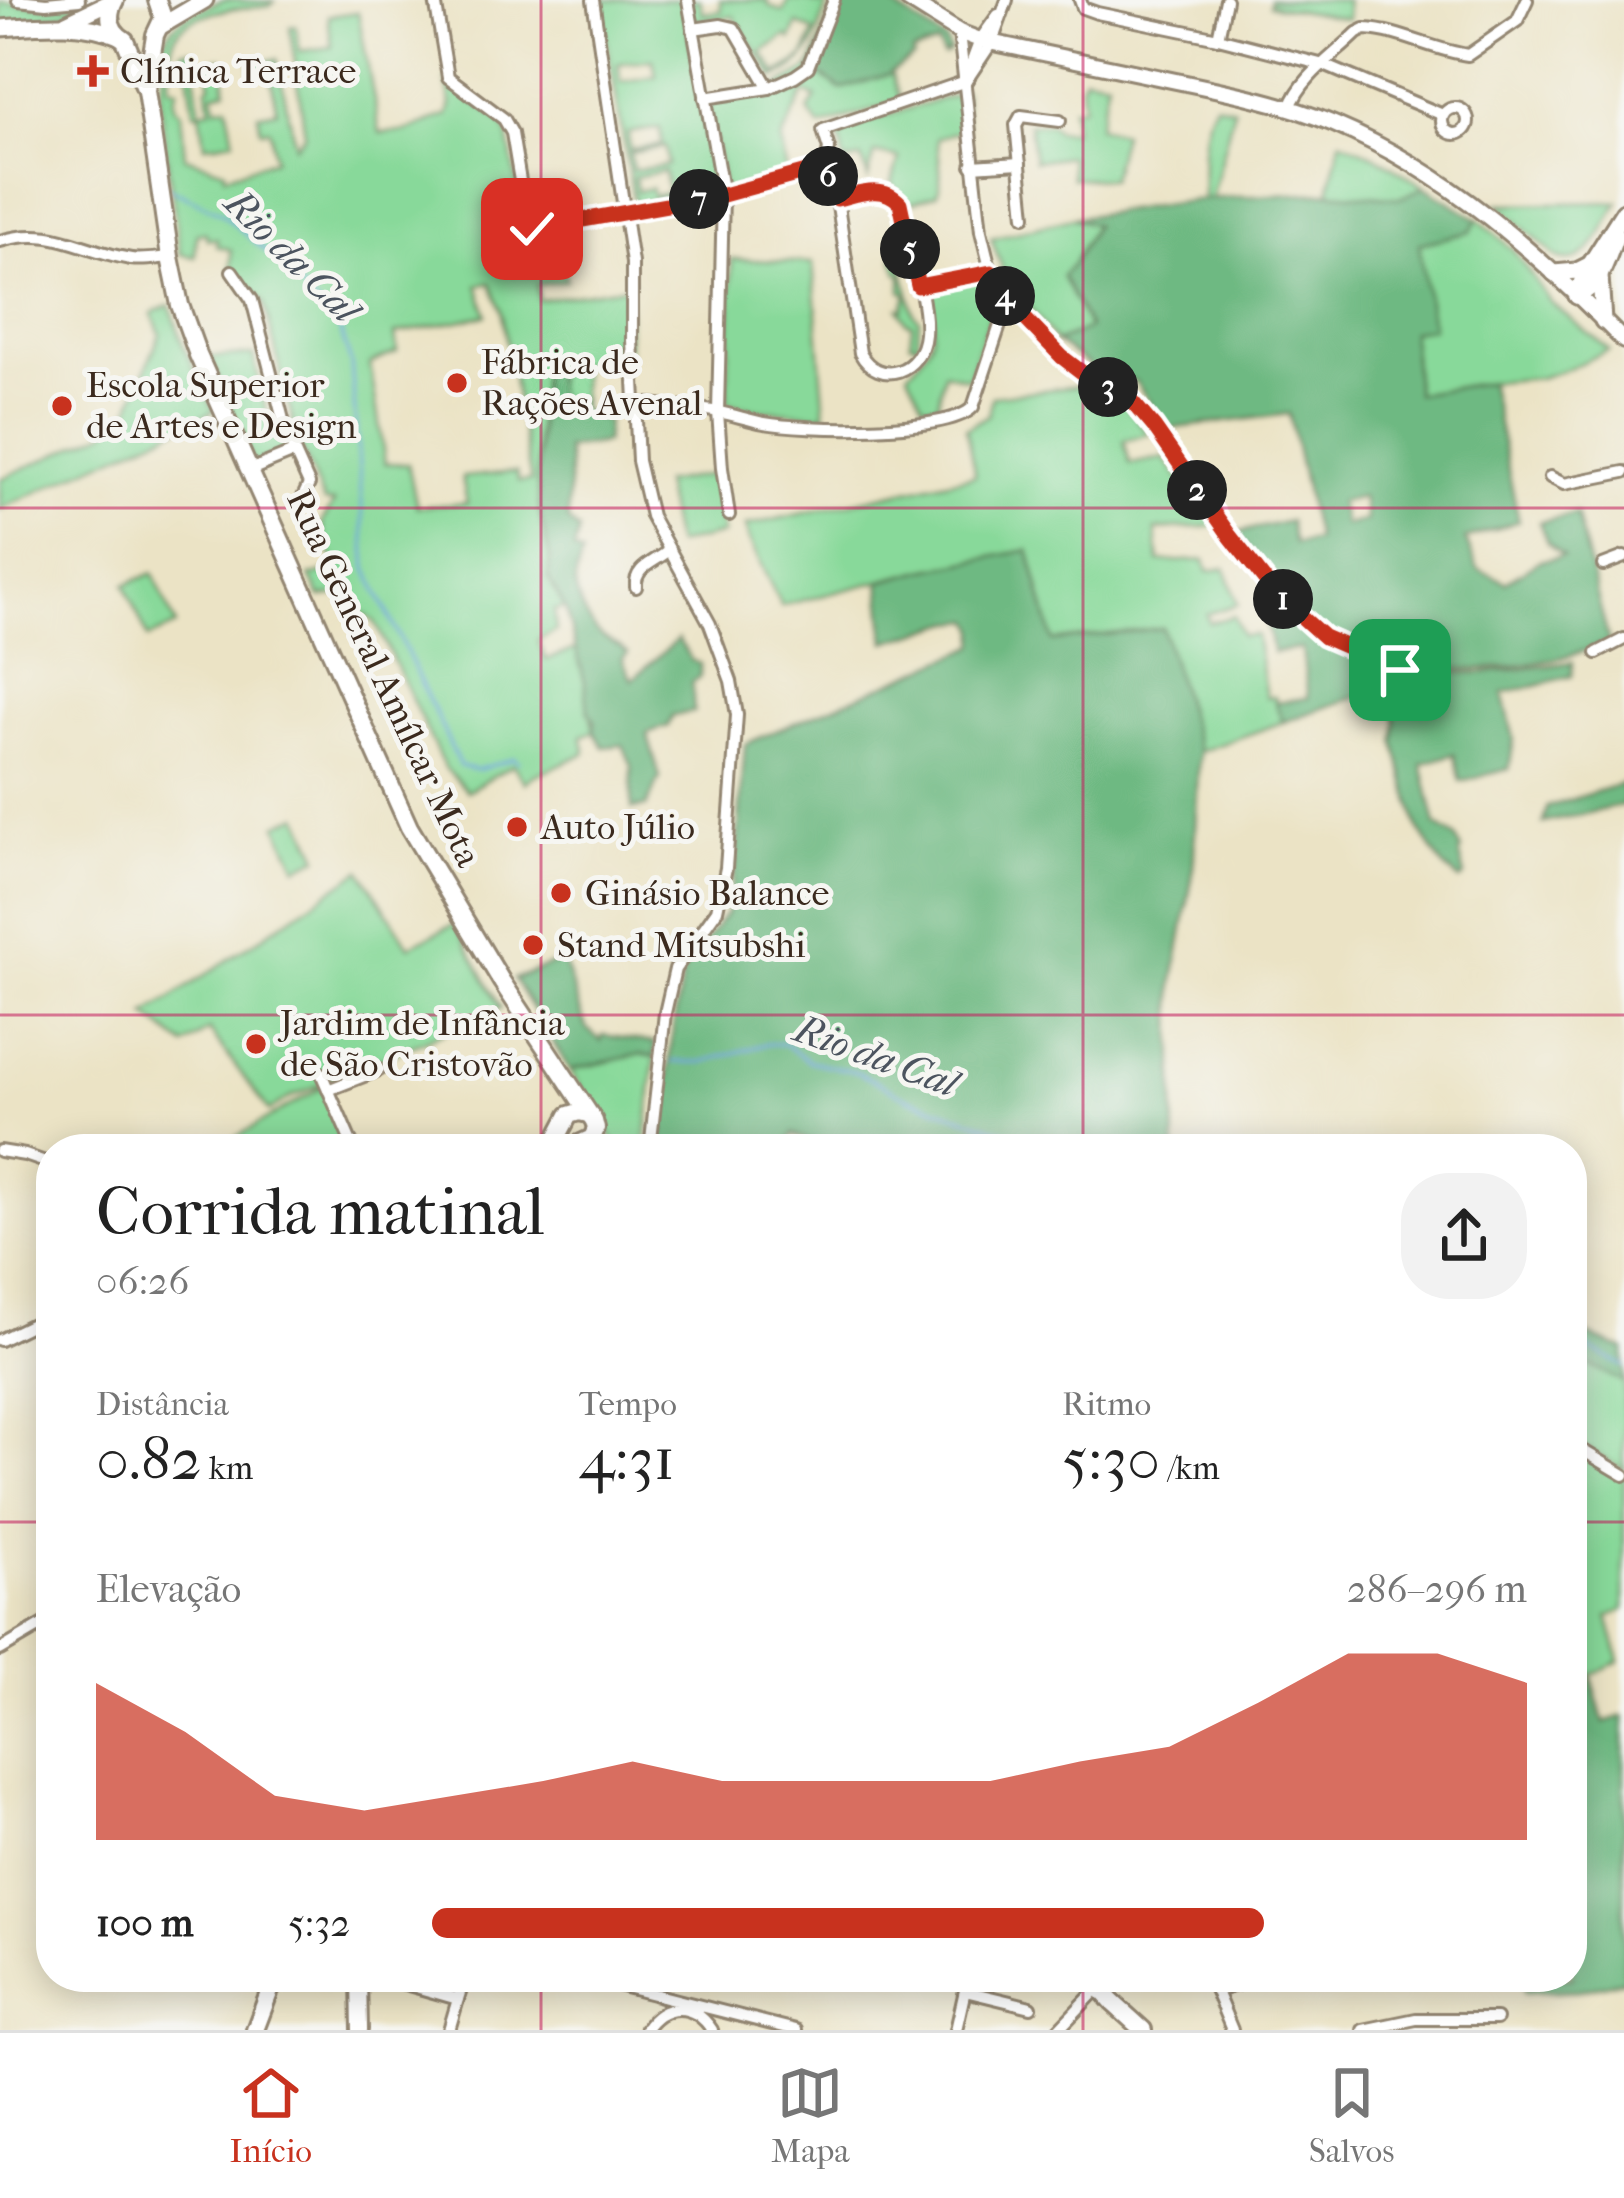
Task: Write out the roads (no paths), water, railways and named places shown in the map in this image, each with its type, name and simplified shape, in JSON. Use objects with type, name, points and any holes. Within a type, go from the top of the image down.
[{"type":"main road","points":[[115,0],[110,23],[146,91]]},
{"type":"main road","points":[[64,24],[115,0]]},
{"type":"main road","points":[[146,91],[162,9],[158,0]]},
{"type":"main road","points":[[0,25],[97,28],[140,42],[205,0]]},
{"type":"main road","name":"Rua General Amílcar Mota","points":[[146,91],[170,256],[190,334],[409,826],[600,1134]]},
{"type":"main road","points":[[1573,298],[1587,291],[1624,213]]},
{"type":"main road","points":[[1554,273],[1595,270]]},
{"type":"main road","points":[[1595,270],[1603,321]]},
{"type":"main road","name":"Rua General Amílcar Mota","points":[[555,1066],[564,1122]]},
{"type":"main road","points":[[558,1134],[564,1122],[578,1112],[592,1120],[592,1134]]},
{"type":"main road","points":[[564,1122],[565,1134]]},
{"type":"main road","points":[[256,2030],[269,1992]]},
{"type":"main road","points":[[1104,1992],[1143,2030]]},
{"type":"street","points":[[18,0],[79,0]]},
{"type":"street","points":[[435,0],[448,77],[504,119],[512,133],[527,223],[532,229],[723,195],[825,167]]},
{"type":"street","points":[[593,0],[632,263],[638,461],[651,516],[710,624],[730,681],[736,716],[726,868],[717,910],[675,969],[665,1013],[652,1134]]},
{"type":"street","points":[[688,0],[723,195],[718,412],[729,515]]},
{"type":"street","points":[[705,98],[769,88],[808,67],[834,0]]},
{"type":"street","points":[[908,0],[959,32],[986,41],[1234,93],[1347,130],[1423,169],[1480,209],[1554,273],[1573,298],[1624,345]]},
{"type":"street","points":[[1080,0],[1083,8],[1097,13],[1324,65],[1443,115]]},
{"type":"street","points":[[1218,38],[1226,0]]},
{"type":"street","points":[[1290,108],[1303,85],[1365,28],[1468,55],[1517,21],[1527,0]]},
{"type":"street","points":[[837,199],[872,191],[893,196],[900,203],[925,335],[916,361],[896,372],[880,372],[867,365],[860,353],[837,199],[825,167],[830,149],[824,130],[966,81],[1005,4]]},
{"type":"street","points":[[693,29],[734,28],[769,88]]},
{"type":"street","points":[[959,32],[981,231],[991,272],[1008,301],[1062,357],[1092,380],[1126,394],[1274,592],[1324,637],[1400,670],[1441,675]]},
{"type":"street","points":[[1025,215],[1016,125],[1021,116],[1060,121]]},
{"type":"street","points":[[972,166],[1020,163]]},
{"type":"street","points":[[0,241],[43,234],[134,260],[170,256]]},
{"type":"street","points":[[1526,249],[1535,265],[1624,345]]},
{"type":"street","points":[[232,272],[252,300],[287,435],[309,484],[303,496]]},
{"type":"street","points":[[918,286],[991,272]]},
{"type":"street","points":[[636,403],[718,412],[766,424],[840,428],[913,425],[965,416],[973,407],[1008,301]]},
{"type":"street","points":[[250,470],[294,452]]},
{"type":"street","points":[[1550,477],[1564,484],[1624,472]]},
{"type":"street","points":[[636,587],[640,568],[668,551]]},
{"type":"street","points":[[1604,565],[1624,557]]},
{"type":"street","points":[[1597,652],[1624,639]]},
{"type":"street","points":[[328,1090],[379,1070]]},
{"type":"street","points":[[321,1073],[347,1134]]},
{"type":"street","points":[[0,1151],[36,1158]]},
{"type":"street","points":[[0,1340],[36,1322]]},
{"type":"street","points":[[1587,1453],[1624,1475]]},
{"type":"street","points":[[0,1650],[36,1629]]},
{"type":"street","points":[[359,1992],[360,2030]]},
{"type":"street","points":[[433,1992],[458,1999]]},
{"type":"street","points":[[449,2030],[460,1992]]},
{"type":"street","points":[[646,1992],[796,2030]]},
{"type":"street","points":[[956,2030],[965,1992]]},
{"type":"street","points":[[969,1992],[1031,2007]]},
{"type":"street","points":[[1058,2030],[1086,1992]]},
{"type":"street","points":[[1216,1992],[1232,2030]]},
{"type":"street","points":[[645,2030],[654,1994]]},
{"type":"street","points":[[645,2030],[664,2011],[689,2006],[716,2030],[724,2012]]},
{"type":"street","points":[[1363,2030],[1416,2019],[1496,2019]]},
{"type":"waterway","name":"Rio da Cal","points":[[167,187],[221,213],[275,259],[340,330],[351,363],[367,569],[460,766],[477,770],[514,758],[518,762]]},
{"type":"waterway","name":"Rio da Cal","points":[[673,1062],[702,1062],[766,1044],[784,1044],[809,1061],[857,1072],[908,1098],[1012,1134]]},
{"type":"waterway","points":[[1587,1348],[1624,1366]]},
{"type":"place","name":"Clínica Terrace","points":[[93,71]]},
{"type":"place","name":"Fábrica de Rações Avenal","points":[[457,383]]},
{"type":"place","name":"Escola Superior de Artes e Design","points":[[62,406]]},
{"type":"place","name":"Auto Júlio","points":[[517,827]]},
{"type":"place","name":"Ginásio Balance","points":[[561,893]]},
{"type":"place","name":"Stand Mitsubshi","points":[[533,945]]},
{"type":"place","name":"Jardim de Infância de São Cristovão","points":[[256,1044]]}]
